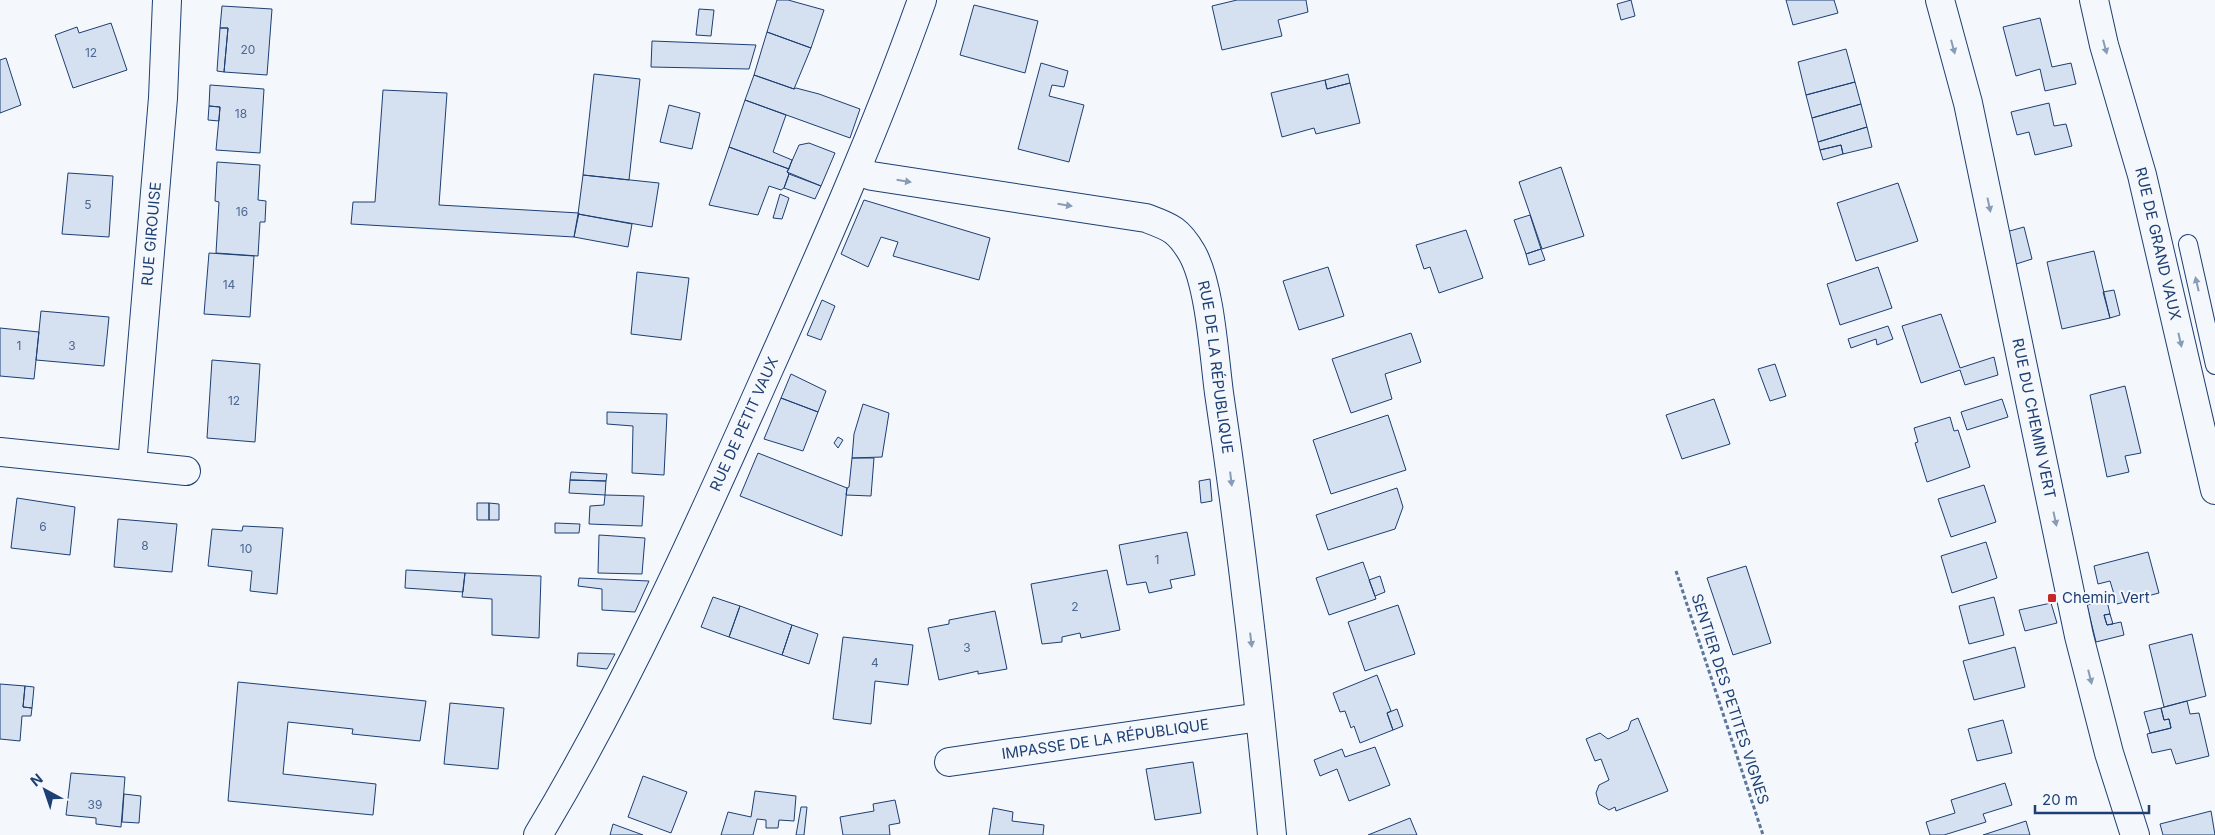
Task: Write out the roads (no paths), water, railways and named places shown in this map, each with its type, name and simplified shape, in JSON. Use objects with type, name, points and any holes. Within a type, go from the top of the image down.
[{"type":"street","name":"RUE GIROUISE","points":[[132,465],[163,98],[167,0]]},
{"type":"street","name":"RUE DE PETIT VAUX","points":[[538,835],[623,682],[710,503],[857,171],[922,0]]},
{"type":"street","name":"RUE DU CHEMIN VERT","points":[[1940,0],[1968,103],[2079,636],[2108,753],[2135,835]]},
{"type":"street","name":"RUE DE GRAND VAUX","points":[[2094,0],[2104,45],[2142,175],[2215,490]]},
{"type":"street","name":"RUE DE LA RÉPUBLIQUE","points":[[857,171],[872,176],[1146,218],[1176,230],[1192,254],[1203,285],[1230,469],[1260,717],[1272,835]]},
{"type":"street","points":[[0,452],[186,471]]},
{"type":"street","name":"IMPASSE DE LA RÉPUBLIQUE","points":[[949,762],[1260,717]]},
{"type":"lane","points":[[2188,244],[2215,365]]},
{"type":"place","name":"Chemin Vert","points":[[2052,598]]}]
